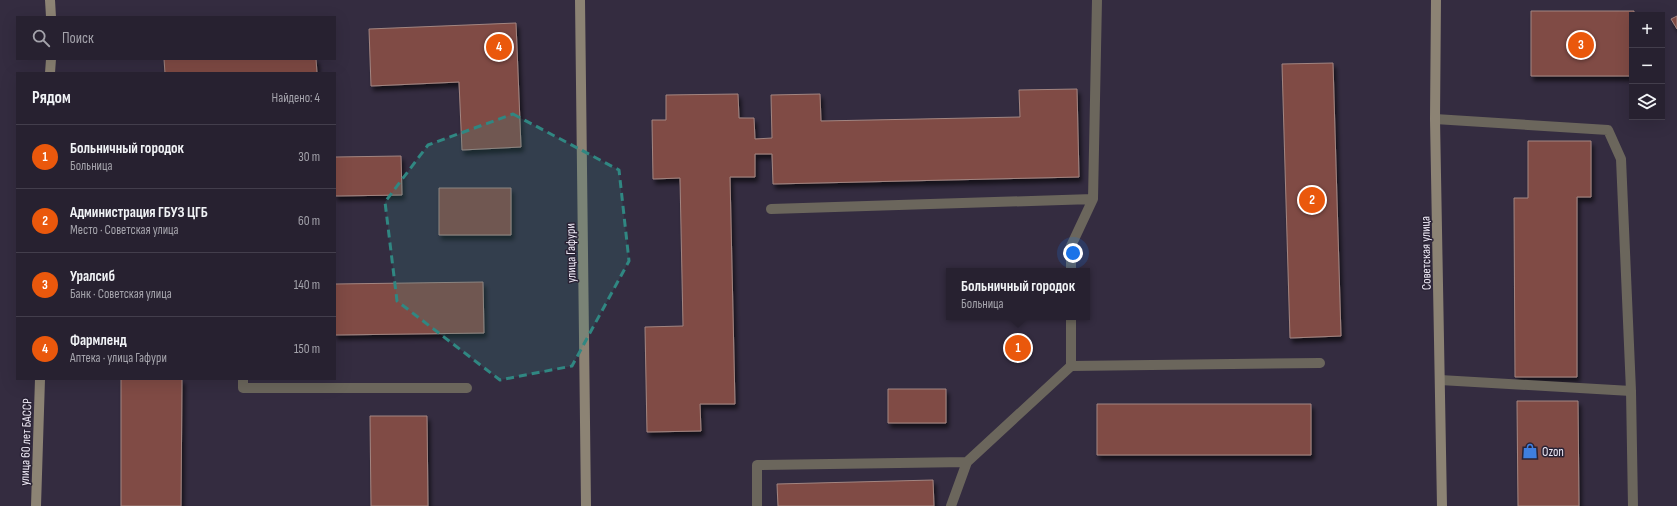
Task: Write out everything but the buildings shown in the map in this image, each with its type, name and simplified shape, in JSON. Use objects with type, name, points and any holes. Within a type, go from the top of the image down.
[{"type":"street","points":[[50,0],[51,16]]},
{"type":"street","name":"улица Гафури","points":[[580,0],[586,506]]},
{"type":"street","name":"Советская улица","points":[[1436,0],[1435,120],[1442,506]]},
{"type":"street","points":[[50,72],[51,60]]},
{"type":"street","name":"улица 60 лет БАССР","points":[[36,506],[40,380]]},
{"type":"lane","points":[[1070,268],[1070,246],[1093,199],[1097,0]]},
{"type":"lane","points":[[1435,120],[1608,130],[1621,158],[1631,391],[1632,506]]},
{"type":"lane","points":[[771,209],[1093,199]]},
{"type":"lane","points":[[1070,320],[1070,366]]},
{"type":"lane","points":[[951,506],[967,462],[1070,366],[1320,363]]},
{"type":"lane","points":[[243,380],[243,388],[467,388]]},
{"type":"lane","points":[[1440,380],[1631,391]]},
{"type":"lane","points":[[757,506],[757,465],[967,462]]},
{"type":"highlighted area","points":[[513,114],[619,170],[629,261],[572,366],[500,380],[397,301],[385,202],[428,145]]},
{"type":"place","name":"Уралсиб","points":[[1581,45]]},
{"type":"place","name":"Фармленд","points":[[499,47]]},
{"type":"place","name":"Администрация ГБУЗ ЦГБ","points":[[1312,200]]},
{"type":"place","name":"Больничный городок","points":[[1018,348]]},
{"type":"place","name":"Ozon","points":[[1530,451]]}]
